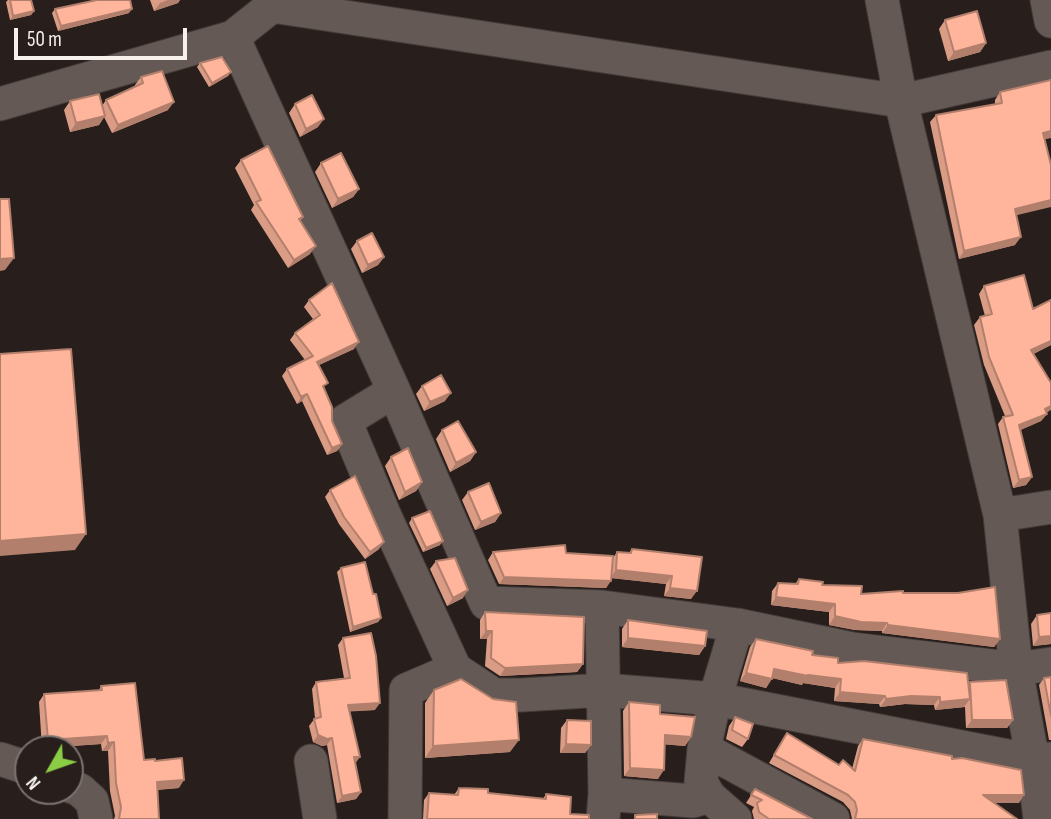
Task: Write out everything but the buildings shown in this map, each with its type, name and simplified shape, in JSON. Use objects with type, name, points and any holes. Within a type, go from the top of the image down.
[{"type":"street","points":[[881,0],[901,100],[1000,515],[1016,669],[1042,760],[1040,819]]},
{"type":"street","points":[[1047,0],[1051,21]]},
{"type":"street","points":[[0,104],[233,37],[272,6],[901,100],[1051,67]]},
{"type":"street","points":[[233,37],[394,391],[486,603],[602,607],[737,625],[852,649],[1016,669],[1051,664]]},
{"type":"street","points":[[394,391],[345,421],[455,669],[494,695],[604,690],[715,699],[1042,760]]},
{"type":"street","points":[[1000,515],[1051,507]]},
{"type":"street","points":[[602,607],[604,806],[693,802],[709,796]]},
{"type":"street","points":[[735,819],[709,796],[701,782],[704,749],[715,699],[737,625]]},
{"type":"street","points":[[405,819],[406,690],[455,669]]},
{"type":"street","points":[[704,749],[833,819]]},
{"type":"street","points":[[311,761],[320,819]]},
{"type":"street","points":[[84,793],[92,800],[96,819]]}]
